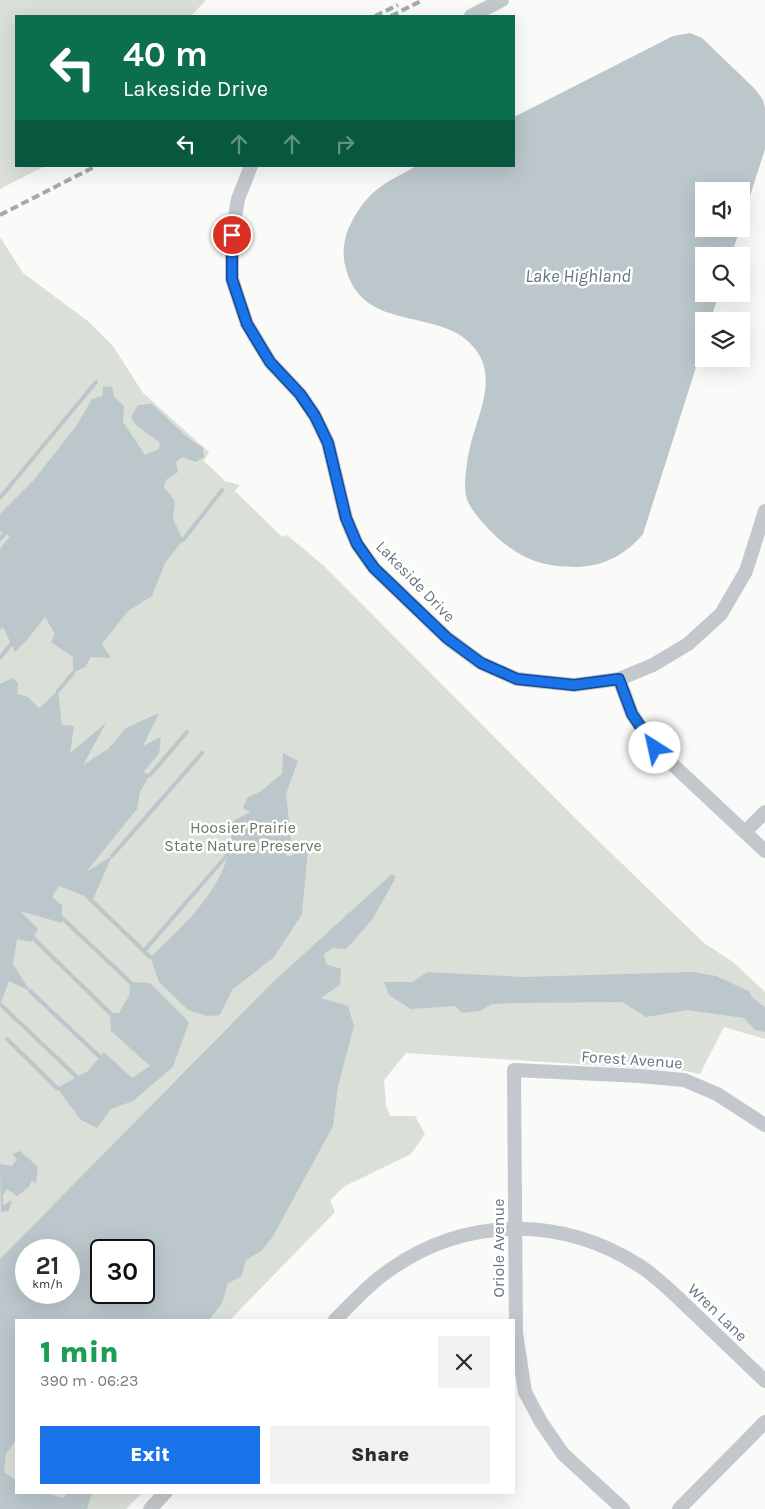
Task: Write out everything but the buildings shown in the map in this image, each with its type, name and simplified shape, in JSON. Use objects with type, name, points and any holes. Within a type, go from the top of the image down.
[{"type":"street","points":[[473,15],[502,0]]},
{"type":"street","name":"Lakeside Drive","points":[[251,167],[238,199],[232,235],[232,279],[247,324],[270,362],[300,394],[315,416],[328,443],[346,518],[357,544],[368,560],[447,638],[481,663],[517,679],[574,685],[619,679],[653,665],[688,644],[721,614],[746,571],[765,511]]},
{"type":"street","points":[[619,679],[632,714],[655,748],[765,851]]},
{"type":"street","points":[[745,832],[765,812]]},
{"type":"street","name":"Forest Avenue","points":[[514,1070],[684,1080],[717,1094],[765,1125]]},
{"type":"street","name":"Oriole Avenue","points":[[514,1070],[516,1333],[525,1392],[541,1422],[563,1454],[623,1509]]},
{"type":"street","name":"Wren Lane","points":[[336,1319],[388,1270],[425,1249],[477,1232],[516,1228],[562,1234],[603,1246],[640,1266],[669,1290],[765,1381]]},
{"type":"street","points":[[679,1509],[765,1422]]},
{"type":"street","points":[[150,1509],[164,1494]]},
{"type":"green space","points":[[0,0],[206,0],[192,15],[15,15],[15,167],[43,167],[0,189]]},
{"type":"green space","name":"Hoosier Prairie State Nature Preserve","points":[[0,237],[23,273],[89,322],[113,346],[143,393],[209,452],[204,461],[225,481],[240,485],[235,491],[282,537],[287,535],[324,566],[580,823],[704,943],[733,962],[765,992],[765,1007],[753,998],[749,991],[731,983],[742,1013],[751,1025],[765,1032],[765,1039],[724,1027],[700,1074],[685,1071],[406,1053],[384,1080],[386,1105],[390,1116],[415,1116],[425,1134],[411,1154],[345,1186],[330,1200],[335,1212],[231,1319],[15,1319],[15,1494],[141,1494],[126,1509],[0,1509]]},
{"type":"water","name":"Lake Highland","points":[[690,33],[702,38],[755,89],[763,100],[765,108],[765,149],[750,196],[750,182],[695,182],[695,237],[737,237],[734,247],[695,247],[695,302],[716,302],[713,312],[695,312],[696,367],[643,534],[614,558],[587,566],[555,566],[527,558],[509,547],[486,527],[471,507],[465,491],[468,457],[485,387],[483,362],[476,350],[462,336],[444,327],[385,311],[368,302],[354,287],[345,265],[345,241],[357,212],[376,190],[386,183],[414,167],[515,167],[515,116],[673,36]]},
{"type":"water","points":[[103,386],[112,387],[114,397],[124,406],[123,422],[145,455],[159,449],[160,443],[136,425],[131,417],[138,405],[152,404],[187,437],[203,448],[204,457],[196,462],[182,457],[176,462],[178,472],[166,480],[164,487],[175,501],[173,519],[183,540],[165,563],[152,596],[128,611],[102,644],[111,658],[91,657],[85,667],[73,673],[73,657],[51,642],[55,634],[45,617],[15,652],[3,627],[0,630],[0,549],[10,536],[0,531],[0,514],[33,481],[77,425],[92,399],[102,396]]},
{"type":"water","points":[[13,678],[18,683],[17,694],[28,697],[39,708],[58,691],[62,725],[74,726],[70,753],[106,723],[83,765],[108,749],[126,728],[159,713],[143,746],[161,737],[159,754],[143,772],[150,775],[140,792],[137,809],[86,872],[112,856],[93,899],[59,886],[52,897],[62,905],[62,923],[20,911],[38,929],[31,942],[17,939],[13,964],[30,991],[9,981],[0,1005],[0,684]]},
{"type":"water","points":[[283,753],[298,761],[286,794],[291,841],[285,845],[287,857],[308,849],[302,914],[274,957],[232,990],[220,1015],[207,1016],[188,1010],[159,982],[150,957],[186,923],[207,896],[224,867],[229,852],[233,821],[250,812],[243,808],[247,798],[261,791],[282,774]]},
{"type":"water","points":[[392,874],[396,877],[372,920],[346,949],[333,948],[324,954],[326,964],[341,969],[340,985],[321,998],[348,1006],[354,1026],[338,1086],[333,1126],[272,1238],[261,1251],[246,1260],[241,1277],[228,1283],[222,1303],[210,1319],[15,1319],[15,1441],[6,1454],[4,1472],[15,1479],[15,1494],[49,1494],[63,1498],[66,1494],[92,1494],[87,1509],[0,1509],[0,1259],[15,1244],[15,1304],[80,1304],[80,1239],[20,1239],[274,981]]},
{"type":"water","points":[[427,972],[523,977],[693,972],[716,976],[749,991],[753,998],[765,1007],[765,1032],[755,1030],[744,1018],[687,1010],[646,1017],[622,1002],[492,1004],[480,1011],[462,1013],[455,1006],[411,1009],[389,995],[384,982],[413,982]]},
{"type":"water","points":[[130,982],[150,983],[189,1022],[173,1067],[133,1101],[111,1109],[97,1128],[81,1120],[57,1088],[88,1071],[104,1052],[132,1078],[150,1066],[111,1031],[110,1013],[119,1013],[129,996]]},
{"type":"water","points":[[20,1151],[38,1167],[36,1184],[32,1180],[29,1187],[17,1196],[7,1189],[3,1195],[3,1205],[12,1200],[9,1211],[1,1212],[0,1164],[12,1166],[17,1159],[12,1154]]},
{"type":"waterway","points":[[0,498],[96,382]]},
{"type":"waterway","points":[[183,540],[222,490]]},
{"type":"waterway","points":[[0,539],[5,533]]},
{"type":"waterway","points":[[0,658],[11,644]]},
{"type":"waterway","points":[[58,691],[73,673]]},
{"type":"waterway","points":[[150,775],[187,732]]},
{"type":"waterway","points":[[112,856],[202,753]]},
{"type":"waterway","points":[[144,951],[229,853]]},
{"type":"waterway","points":[[87,896],[150,957]]},
{"type":"waterway","points":[[62,918],[130,982]]},
{"type":"waterway","points":[[33,938],[110,1013]]},
{"type":"waterway","points":[[30,991],[100,1057]]},
{"type":"waterway","points":[[1,1005],[77,1077]]},
{"type":"waterway","points":[[7,1039],[57,1088]]},
{"type":"railway","points":[[393,15],[423,0]]},
{"type":"railway","points":[[377,15],[398,5]]},
{"type":"railway","points":[[0,215],[94,167]]},
{"type":"route","points":[[232,235],[232,279],[247,324],[270,362],[300,394],[315,416],[328,443],[346,518],[357,544],[374,568],[447,638],[481,663],[517,679],[574,685],[619,679],[632,714],[655,748]]}]
